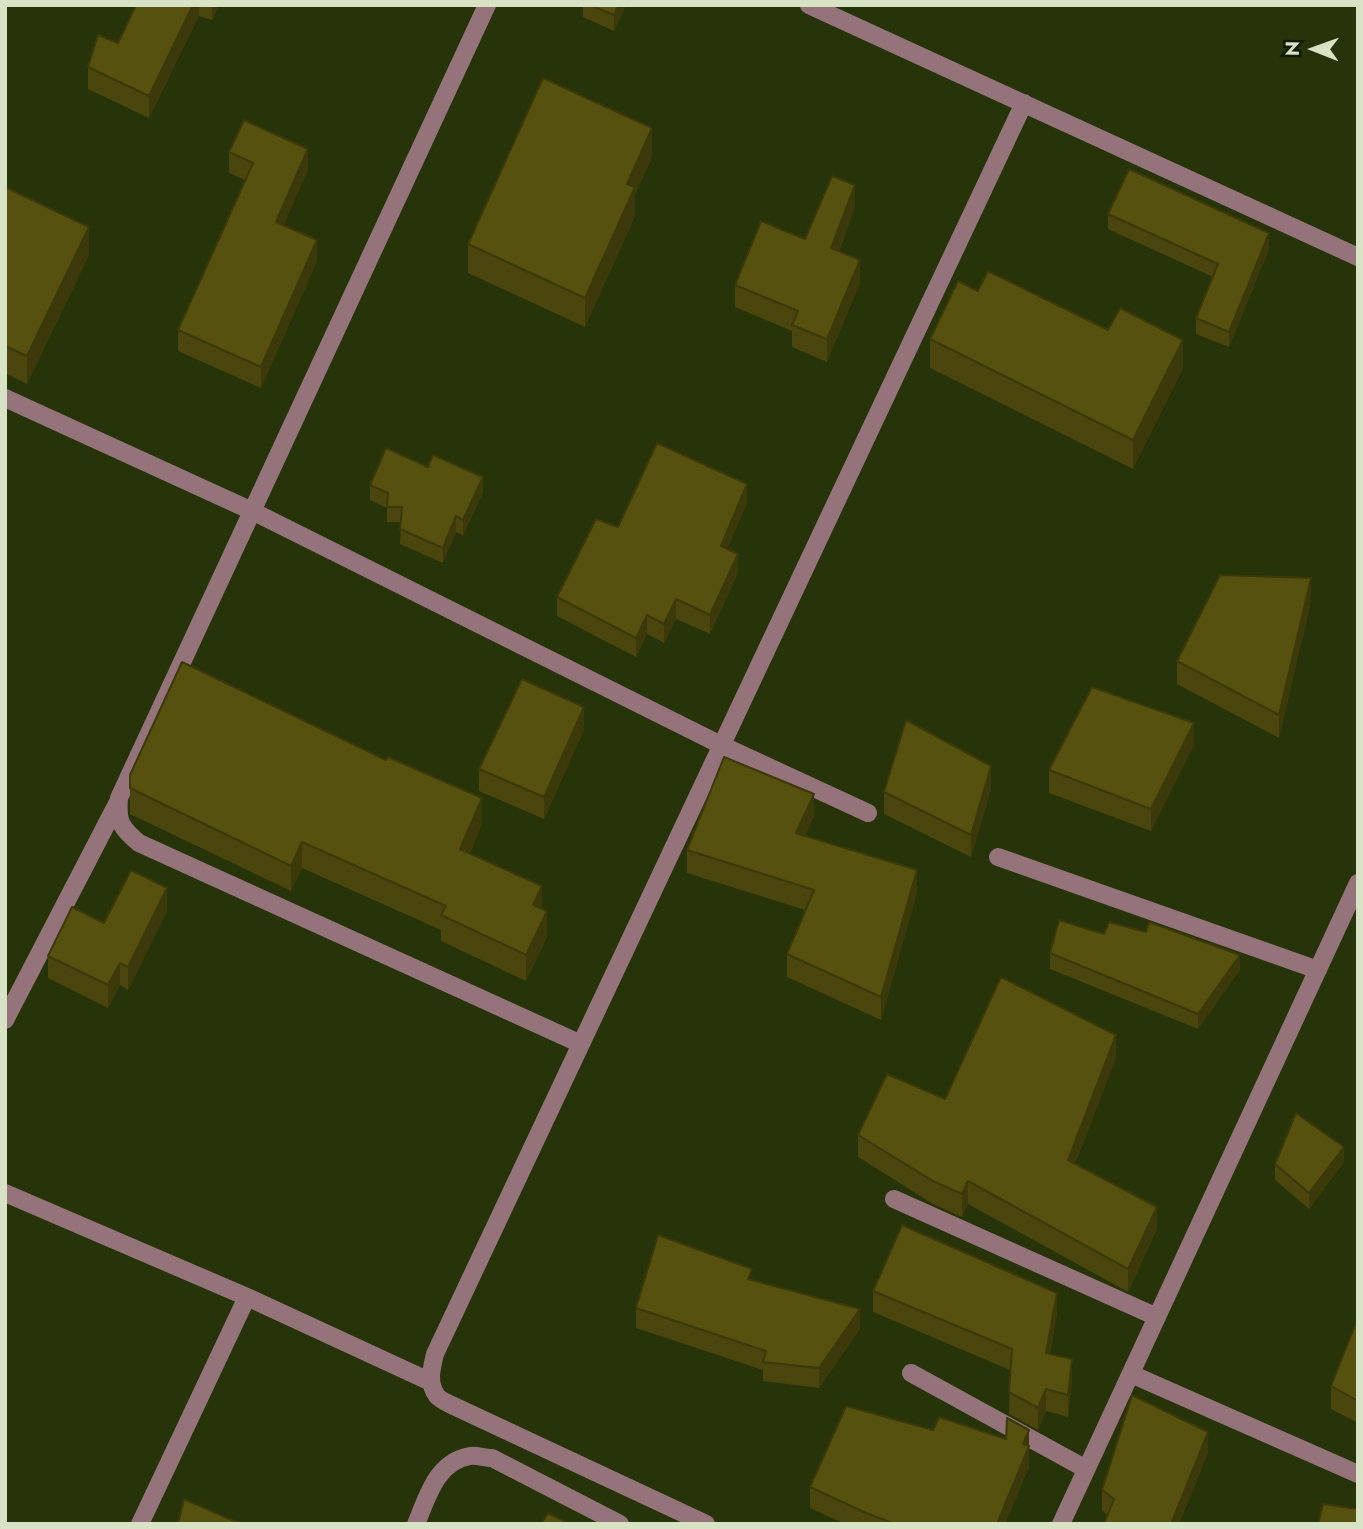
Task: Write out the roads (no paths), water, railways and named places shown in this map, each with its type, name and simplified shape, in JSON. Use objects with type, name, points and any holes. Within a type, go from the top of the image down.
[{"type":"street","points":[[5,1020],[119,800],[487,5]]},
{"type":"street","points":[[809,5],[1358,257]]},
{"type":"street","points":[[706,1524],[458,1408],[437,1396],[430,1374],[435,1354],[1024,103]]},
{"type":"street","points":[[5,398],[252,511],[722,745],[868,813]]},
{"type":"street","points":[[119,800],[117,812],[123,830],[139,843],[581,1044]]},
{"type":"street","points":[[998,857],[1318,970]]},
{"type":"street","points":[[1061,1524],[1358,883]]},
{"type":"street","points":[[5,1192],[247,1297],[431,1382]]},
{"type":"street","points":[[894,1199],[1157,1317]]},
{"type":"street","points":[[140,1524],[247,1297]]},
{"type":"street","points":[[911,1373],[1086,1469]]},
{"type":"street","points":[[1131,1374],[1358,1474]]},
{"type":"street","points":[[416,1524],[438,1474],[449,1464],[471,1456],[492,1458],[620,1524]]}]
